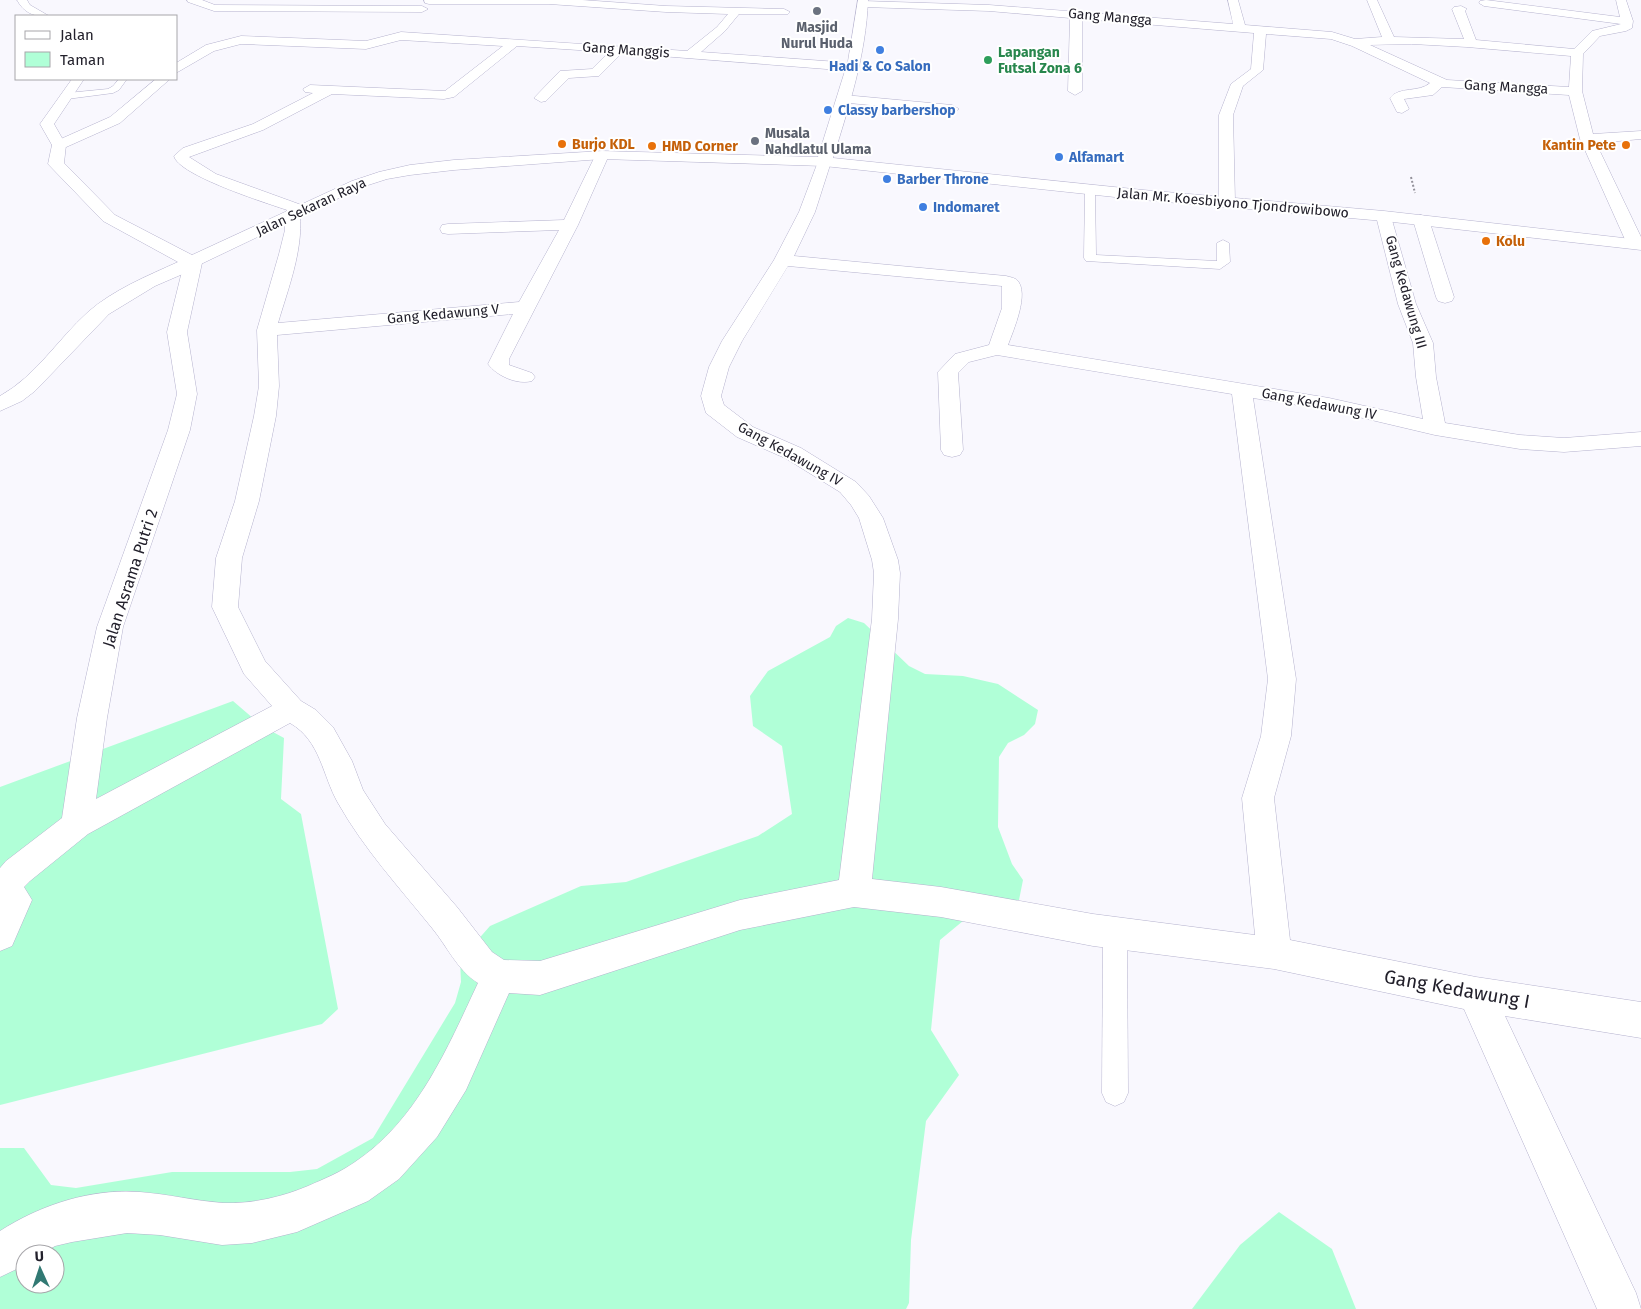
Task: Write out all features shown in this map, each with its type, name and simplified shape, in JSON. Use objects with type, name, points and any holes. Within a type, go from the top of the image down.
[{"type":"street","points":[[22,0],[26,7],[41,15]]},
{"type":"street","points":[[192,0],[207,7],[220,8],[549,0],[659,4],[736,11],[784,12]]},
{"type":"street","points":[[1233,0],[1240,28]]},
{"type":"street","points":[[1372,0],[1388,40]]},
{"type":"street","points":[[1621,0],[1627,21],[1624,29],[1596,33],[1577,53],[1575,90],[1587,139],[1638,244]]},
{"type":"street","name":"Gang Mangga","points":[[863,2],[1076,14],[1332,36],[1356,42],[1440,82],[1575,90]]},
{"type":"street","name":"Gang Kedawung IV","points":[[854,892],[885,619],[887,573],[885,560],[871,518],[861,501],[848,487],[793,453],[745,432],[714,408],[711,396],[719,368],[732,341],[783,260],[807,212],[844,99],[861,27],[863,2]]},
{"type":"street","points":[[401,36],[427,3]]},
{"type":"street","points":[[1484,3],[1627,21]]},
{"type":"street","points":[[1461,9],[1458,9],[1471,43]]},
{"type":"street","points":[[690,54],[721,29],[736,11]]},
{"type":"street","points":[[1075,91],[1076,14]]},
{"type":"street","points":[[1228,202],[1226,115],[1237,84],[1257,70],[1260,30]]},
{"type":"street","name":"Gang Manggis","points":[[178,68],[210,48],[241,40],[366,45],[401,36],[620,49],[852,67]]},
{"type":"street","name":"Gang Mangga","points":[[1356,42],[1388,40],[1471,43],[1577,53]]},
{"type":"street","points":[[303,89],[439,96],[449,94],[515,42]]},
{"type":"street","points":[[541,98],[565,74],[596,73],[620,49]]},
{"type":"street","points":[[77,80],[47,124],[59,145],[56,164],[109,218],[193,263]]},
{"type":"street","points":[[59,145],[115,120],[163,80]]},
{"type":"street","points":[[1402,109],[1397,98],[1399,96],[1428,92],[1440,82]]},
{"type":"street","points":[[0,1256],[27,1239],[55,1225],[86,1219],[127,1212],[227,1224],[262,1220],[308,1208],[347,1191],[384,1166],[412,1136],[440,1101],[500,976],[478,964],[445,918],[374,834],[349,794],[337,762],[323,735],[306,718],[291,709],[254,667],[226,607],[229,558],[247,501],[266,416],[269,386],[267,330],[288,254],[297,212],[211,176],[182,160],[181,156],[188,151],[258,126],[329,90]]},
{"type":"street","points":[[844,99],[952,109]]},
{"type":"street","points":[[1587,139],[1641,135]]},
{"type":"street","points":[[525,378],[502,369],[498,364],[499,359],[570,225],[602,155]]},
{"type":"street","name":"Jalan Sekaran Raya","points":[[2,406],[37,378],[76,336],[110,305],[149,282],[193,263],[357,184],[384,175],[454,165],[602,155],[654,155],[824,162]]},
{"type":"street","name":"Jalan Mr. Koesbiyono Tjondrowibowo","points":[[824,162],[1090,190],[1384,216],[1638,244]]},
{"type":"street","name":"Gang Kedawung III","points":[[1384,216],[1407,304],[1423,343],[1426,377],[1436,428]]},
{"type":"street","points":[[1421,220],[1445,297]]},
{"type":"street","points":[[448,229],[570,225]]},
{"type":"street","points":[[783,260],[1000,280],[1010,283],[1012,302],[997,349]]},
{"type":"street","name":"Jalan Asrama Putri 2","points":[[77,825],[92,718],[110,627],[179,430],[187,394],[177,332],[193,263]]},
{"type":"street","name":"Gang Kedawung V","points":[[267,330],[526,307]]},
{"type":"street","name":"Gang Kedawung IV","points":[[952,450],[948,372],[962,358],[997,349],[1329,404],[1436,428],[1520,442],[1564,445],[1641,438]]},
{"type":"street","points":[[1242,390],[1282,679],[1276,736],[1258,798],[1274,953]]},
{"type":"street","points":[[0,892],[18,871],[77,825],[291,709]]},
{"type":"street","name":"Gang Kedawung I","points":[[500,976],[540,978],[740,915],[854,892],[941,902],[1115,933],[1274,953],[1476,994],[1641,1020]]},
{"type":"street","points":[[0,896],[10,896],[14,900],[0,936]]},
{"type":"street","points":[[1476,994],[1620,1309]]},
{"type":"lane","points":[[67,96],[110,91],[116,88],[122,80]]},
{"type":"lane","points":[[1090,190],[1090,258],[1220,265],[1224,262],[1223,243]]},
{"type":"lane","points":[[1115,933],[1115,1093]]},
{"type":"green space","points":[[848,618],[864,623],[909,666],[925,674],[963,676],[998,684],[1038,710],[1035,724],[1024,735],[1008,743],[999,757],[998,827],[1012,864],[1023,880],[1019,900],[998,907],[975,911],[940,940],[931,1030],[959,1075],[926,1121],[911,1240],[909,1303],[906,1309],[0,1309],[0,1148],[24,1148],[51,1185],[76,1188],[172,1172],[290,1172],[317,1169],[373,1138],[455,1003],[461,982],[460,960],[490,926],[581,886],[626,882],[758,836],[792,814],[782,746],[753,726],[750,696],[768,671],[830,637],[836,626]]},
{"type":"green space","points":[[233,701],[262,726],[284,738],[281,799],[301,814],[338,1009],[322,1024],[0,1105],[0,787]]},
{"type":"green space","points":[[1279,1212],[1332,1249],[1356,1309],[1192,1309],[1240,1245]]},
{"type":"place","name":"Masjid Nurul Huda","points":[[817,11]]},
{"type":"place","name":"Hadi & Co Salon","points":[[880,50]]},
{"type":"place","name":"Lapangan Futsal Zona 6","points":[[988,60]]},
{"type":"place","name":"Classy barbershop","points":[[828,110]]},
{"type":"place","name":"Musala Nahdlatul Ulama","points":[[755,141]]},
{"type":"place","name":"Burjo KDL","points":[[562,144]]},
{"type":"place","name":"Kantin Pete","points":[[1626,145]]},
{"type":"place","name":"HMD Corner","points":[[652,146]]},
{"type":"place","name":"Alfamart","points":[[1059,157]]},
{"type":"place","name":"Barber Throne","points":[[887,179]]},
{"type":"place","name":"Indomaret","points":[[923,207]]},
{"type":"place","name":"Kolu","points":[[1486,241]]}]
